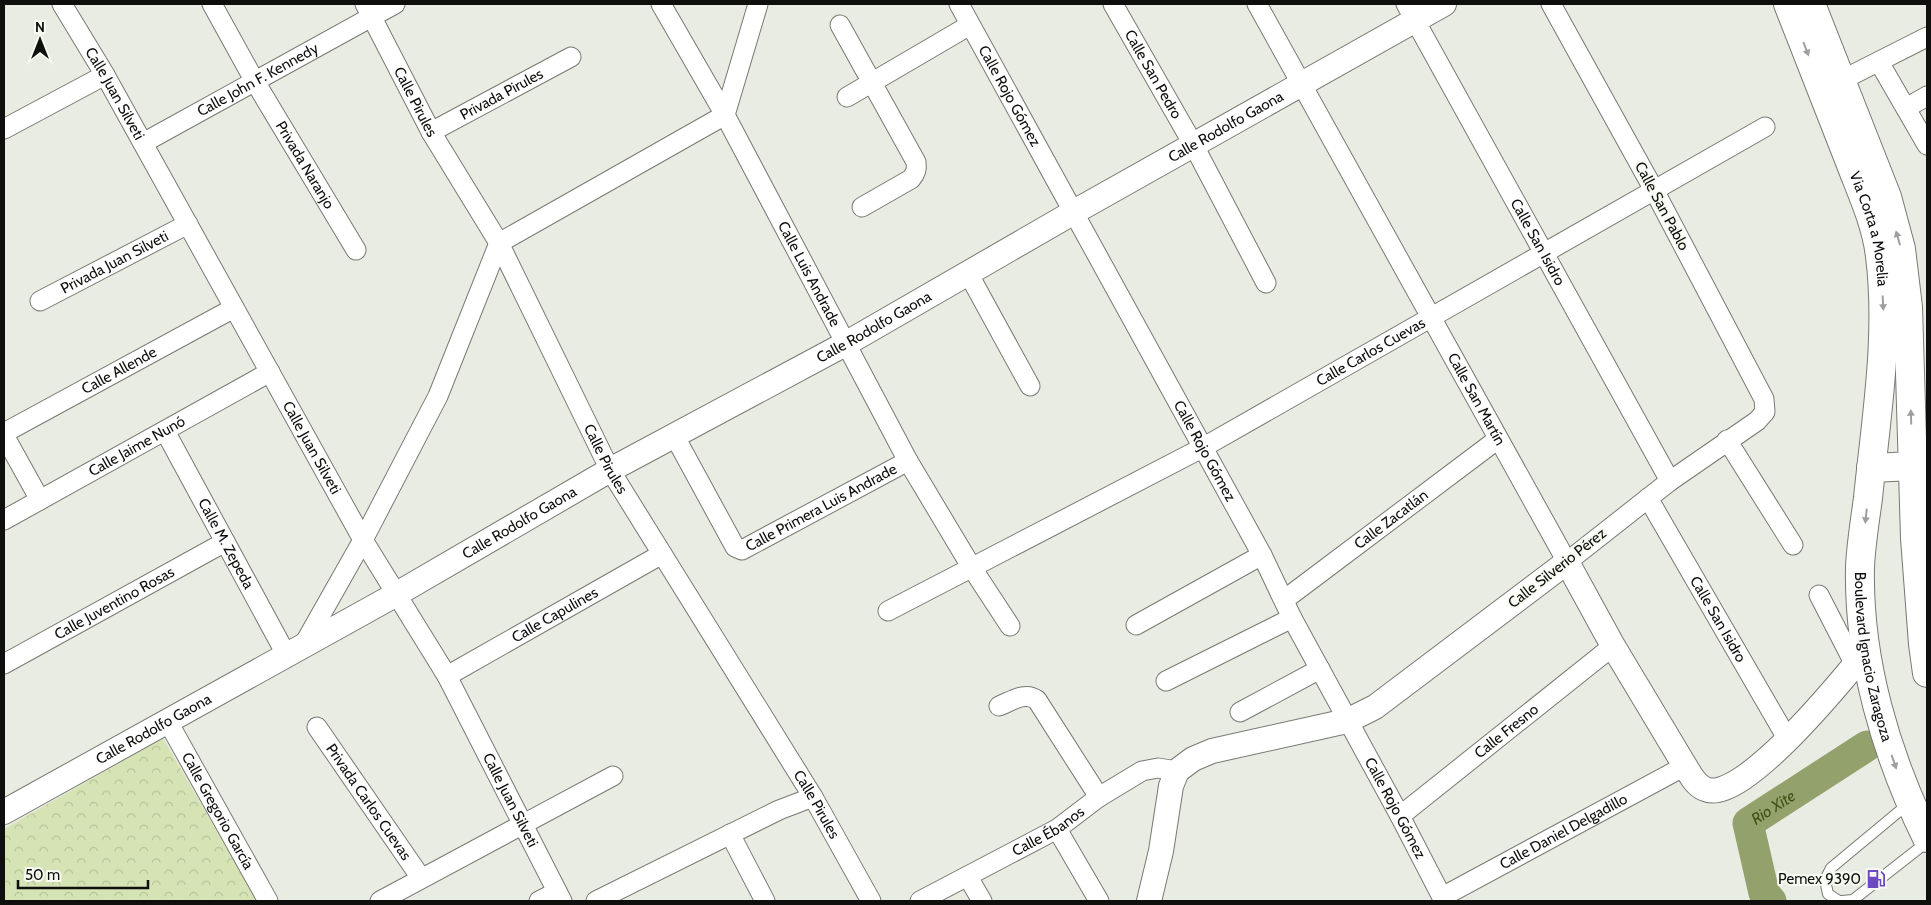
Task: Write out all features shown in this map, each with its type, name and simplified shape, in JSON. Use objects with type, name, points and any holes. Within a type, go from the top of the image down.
[{"type":"main road","name":"Via Corta a Morelia","points":[[1788,4],[1869,210],[1880,254],[1884,308],[1883,355],[1871,468]]},
{"type":"main road","name":"Via Corta a Morelia","points":[[1811,4],[1886,197],[1901,249],[1908,307],[1913,466]]},
{"type":"main road","points":[[1871,468],[1913,466],[1921,537],[1923,644],[1927,673]]},
{"type":"main road","name":"Boulevard Ignacio Zaragoza","points":[[1871,468],[1860,565],[1861,658],[1894,763],[1927,838]]},
{"type":"street","name":"Calle Juan Silveti","points":[[62,4],[105,75],[363,540],[446,676],[559,897]]},
{"type":"street","name":"Privada Naranjo","points":[[212,4],[254,80],[356,250]]},
{"type":"street","name":"Calle John F. Kennedy","points":[[143,143],[254,80],[368,10],[395,4]]},
{"type":"street","name":"Calle Luis Andrade","points":[[661,4],[725,114],[908,462],[972,568]]},
{"type":"street","points":[[295,651],[363,540],[438,396],[499,243],[725,114],[758,4]]},
{"type":"street","name":"Calle Rojo Gómez","points":[[959,4],[1262,555],[1292,618],[1443,899]]},
{"type":"street","name":"Calle San Pedro","points":[[1113,4],[1194,144],[1266,283]]},
{"type":"street","name":"Calle San Martín","points":[[1257,4],[1613,646],[1696,783],[1706,790],[1718,789],[1746,777],[1788,740]]},
{"type":"street","name":"Calle Rodolfo Gaona","points":[[4,812],[395,595],[610,470],[847,343],[1074,212],[1302,84],[1410,12],[1444,4]]},
{"type":"street","name":"Calle San Pablo","points":[[1551,4],[1654,190],[1764,400],[1766,412]]},
{"type":"street","name":"Calle Pirules","points":[[368,10],[431,132],[499,243],[610,470],[813,798],[870,901]]},
{"type":"street","name":"Calle San Isidro","points":[[1410,12],[1545,252],[1670,481]]},
{"type":"street","points":[[840,25],[916,162],[917,168],[911,179],[862,207]]},
{"type":"street","points":[[847,97],[970,25]]},
{"type":"street","points":[[1840,81],[1927,37]]},
{"type":"street","name":"Privada Pirules","points":[[431,132],[571,57]]},
{"type":"street","points":[[1879,62],[1927,145]]},
{"type":"street","points":[[4,129],[105,75]]},
{"type":"street","points":[[1906,108],[1927,96]]},
{"type":"street","name":"Calle Carlos Cuevas","points":[[972,568],[1202,448],[1765,127]]},
{"type":"street","name":"Privada Juan Silveti","points":[[40,301],[188,224]]},
{"type":"street","points":[[968,273],[1030,386]]},
{"type":"street","name":"Calle Allende","points":[[4,434],[234,308]]},
{"type":"street","name":"Calle Jaime Nunó","points":[[4,520],[270,372]]},
{"type":"street","name":"Calle Silverio Pérez","points":[[1177,771],[1194,759],[1212,751],[1347,721],[1375,707],[1567,562],[1670,481],[1757,421],[1766,412]]},
{"type":"street","name":"Calle M. Zepeda","points":[[165,431],[225,542],[295,651]]},
{"type":"street","points":[[4,434],[40,500]]},
{"type":"street","name":"Calle Primera Luis Andrade","points":[[674,435],[735,546],[742,550],[753,546],[908,462]]},
{"type":"street","name":"Calle Zacatlán","points":[[1284,600],[1498,439]]},
{"type":"street","points":[[1728,440],[1792,545]]},
{"type":"street","name":"Calle San Isidro","points":[[1648,498],[1788,740]]},
{"type":"street","name":"Calle Juventino Rosas","points":[[4,664],[225,542]]},
{"type":"street","name":"Calle Capulines","points":[[446,676],[662,554]]},
{"type":"street","points":[[1136,625],[1262,555]]},
{"type":"street","points":[[888,612],[972,568],[1010,626]]},
{"type":"street","points":[[1788,740],[1861,658],[1819,595]]},
{"type":"street","points":[[1166,681],[1292,618]]},
{"type":"street","name":"Calle Fresno","points":[[1400,816],[1613,646]]},
{"type":"street","points":[[1240,712],[1320,669]]},
{"type":"street","points":[[999,706],[1024,695],[1031,696],[1037,700],[1099,797]]},
{"type":"street","name":"Calle Gregorio García","points":[[167,720],[268,901]]},
{"type":"street","name":"Privada Carlos Cuevas","points":[[317,727],[421,878]]},
{"type":"street","name":"Calle Daniel Delgadillo","points":[[1443,899],[1685,766]]},
{"type":"street","name":"Calle Ébanos","points":[[920,901],[1057,829],[1099,797],[1142,771],[1158,768],[1177,771]]},
{"type":"street","points":[[1149,901],[1162,850],[1171,786],[1177,771]]},
{"type":"street","points":[[380,901],[523,826],[613,776]]},
{"type":"street","points":[[596,901],[779,810],[813,798]]},
{"type":"street","points":[[1057,829],[1099,901]]},
{"type":"street","points":[[730,834],[765,901]]},
{"type":"street","points":[[968,877],[982,901]]},
{"type":"street","points":[[539,901],[559,897]]},
{"type":"lane","points":[[1910,803],[1830,868],[1825,880],[1828,894],[1840,901],[1853,900],[1927,842]]},
{"type":"green space","points":[[163,738],[257,901],[4,901],[4,829]]},
{"type":"waterway","name":"Rio Xite","points":[[1771,901],[1764,893],[1748,823],[1867,746]]},
{"type":"place","name":"Pemex 9390","points":[[1876,879]]}]
